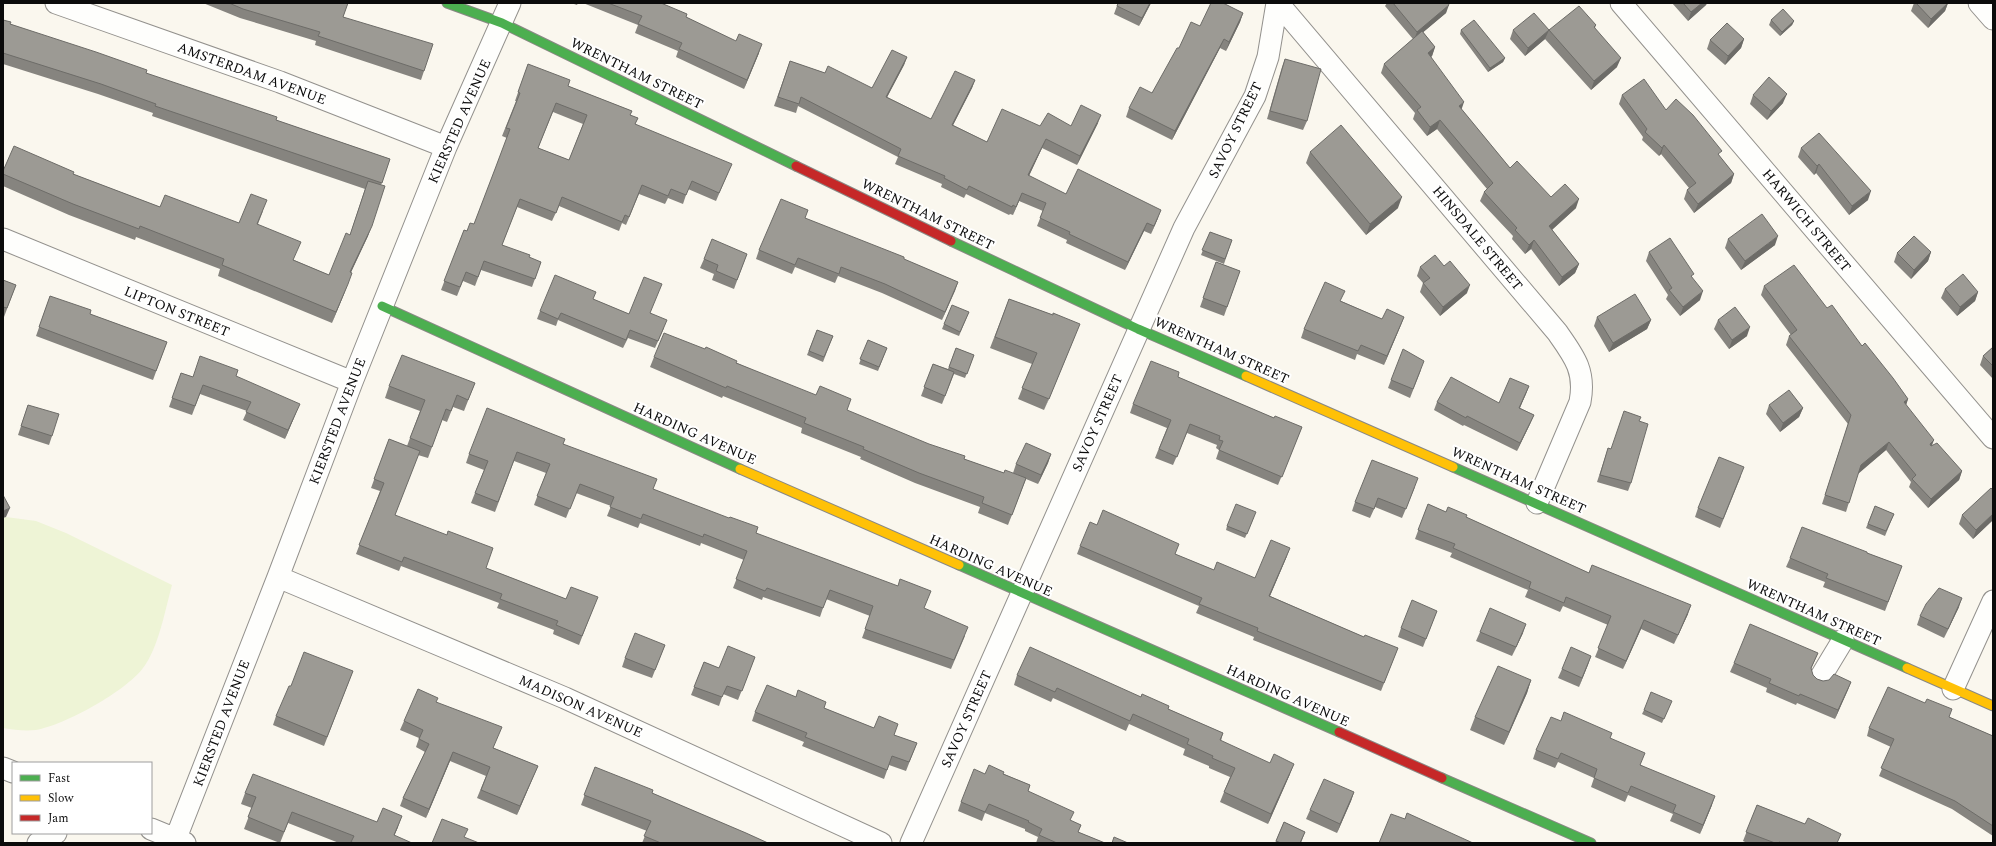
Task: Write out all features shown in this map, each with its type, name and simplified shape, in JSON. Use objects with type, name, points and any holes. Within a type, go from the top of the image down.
[{"type":"street","name":"AMSTERDAM AVENUE","points":[[56,3],[280,82],[446,147]]},
{"type":"street","name":"WRENTHAM STREET","points":[[447,3],[502,23],[974,252],[1138,329],[1537,503],[1993,706]]},
{"type":"street","name":"KIERSTED AVENUE","points":[[178,842],[382,306],[446,147],[510,3]]},
{"type":"street","name":"SAVOY STREET","points":[[911,843],[1138,329],[1195,206],[1218,167],[1255,96],[1268,58],[1277,3]]},
{"type":"street","name":"HINSDALE STREET","points":[[1277,3],[1557,332],[1576,359],[1581,372],[1583,387],[1580,402],[1537,503]]},
{"type":"street","name":"HARWICH STREET","points":[[1622,3],[1993,438]]},
{"type":"street","points":[[1979,3],[1993,19]]},
{"type":"street","name":"LIPTON STREET","points":[[3,239],[352,382]]},
{"type":"street","name":"HARDING AVENUE","points":[[382,306],[753,475],[1591,843]]},
{"type":"street","name":"MADISON AVENUE","points":[[278,577],[565,698],[881,843]]},
{"type":"street","points":[[1953,689],[1993,601]]},
{"type":"street","points":[[1820,678],[1843,640]]},
{"type":"street","points":[[152,829],[178,842]]},
{"type":"street","points":[[38,843],[54,834]]},
{"type":"green space","points":[[6,517],[36,521],[66,533],[172,585],[161,628],[153,650],[143,668],[135,677],[123,687],[94,706],[63,721],[36,730],[3,728],[3,518]]},
{"type":"building","points":[[229,3],[348,3],[343,17],[433,44],[424,71],[318,36],[320,32],[243,9]]},
{"type":"building","points":[[608,3],[661,3],[687,14],[686,17],[736,41],[739,34],[762,44],[747,80],[679,49],[682,43],[638,24],[642,16]]},
{"type":"building","points":[[1118,3],[1150,3],[1142,18],[1117,6]]},
{"type":"building","points":[[1211,3],[1223,3],[1243,13],[1229,42],[1224,39],[1175,131],[1129,108],[1140,87],[1152,93],[1177,48],[1179,48],[1191,22],[1200,26]]},
{"type":"building","points":[[1393,3],[1448,3],[1449,5],[1417,32]]},
{"type":"building","points":[[1683,3],[1702,3],[1691,12]]},
{"type":"building","points":[[1916,3],[1948,3],[1931,19]]},
{"type":"building","points":[[1579,6],[1596,25],[1594,27],[1621,58],[1594,81],[1549,30]]},
{"type":"building","points":[[1783,9],[1794,21],[1782,32],[1771,20]]},
{"type":"building","points":[[1534,13],[1549,30],[1528,48],[1513,30]]},
{"type":"building","points":[[3,20],[11,22],[10,24],[147,70],[146,73],[277,117],[276,120],[390,159],[382,183],[155,106],[156,104],[101,84],[3,53]]},
{"type":"building","points":[[1474,20],[1505,58],[1490,68],[1461,30]]},
{"type":"building","points":[[1727,23],[1744,39],[1728,56],[1710,40]]},
{"type":"building","points":[[1422,31],[1435,47],[1428,53],[1464,102],[1459,106],[1510,168],[1517,161],[1551,197],[1565,184],[1579,199],[1549,226],[1579,264],[1562,277],[1534,240],[1529,245],[1515,230],[1517,228],[1484,192],[1493,183],[1440,120],[1430,127],[1417,110],[1421,107],[1384,64]]},
{"type":"building","points":[[892,50],[907,57],[886,97],[931,119],[955,71],[975,80],[952,125],[987,142],[1002,109],[1040,126],[1048,113],[1071,126],[1081,105],[1101,115],[1080,156],[1046,139],[1028,175],[1066,194],[1078,169],[1161,210],[1154,226],[1147,223],[1128,262],[1069,234],[1070,232],[1040,218],[1046,203],[1022,193],[1016,207],[1013,205],[1012,207],[969,186],[967,190],[944,178],[945,176],[898,156],[901,149],[801,97],[799,104],[778,97],[790,61],[825,73],[828,66],[872,88]]},
{"type":"building","points":[[1285,59],[1321,69],[1307,121],[1270,111]]},
{"type":"building","points":[[528,64],[570,80],[568,86],[632,111],[630,115],[638,118],[635,124],[732,164],[719,193],[692,181],[686,195],[671,189],[668,196],[642,185],[629,217],[625,215],[622,222],[562,197],[556,213],[520,199],[502,245],[530,255],[529,257],[541,262],[535,279],[484,261],[478,277],[466,272],[460,287],[444,281],[464,230],[467,231],[470,223],[474,224],[510,129],[506,128],[520,93],[518,92]],"holes":[[[556,103],[587,115],[569,160],[538,148]]]},
{"type":"building","points":[[1769,77],[1787,94],[1771,111],[1753,95]]},
{"type":"building","points":[[1644,79],[1666,110],[1676,99],[1693,115],[1722,151],[1718,154],[1734,174],[1698,204],[1687,190],[1696,183],[1664,145],[1662,148],[1645,132],[1647,129],[1622,95]]},
{"type":"building","points":[[1341,125],[1402,197],[1370,224],[1310,152]]},
{"type":"building","points":[[1819,133],[1871,191],[1852,206],[1819,164],[1817,166],[1801,148]]},
{"type":"building","points":[[14,146],[74,172],[73,174],[160,207],[165,195],[239,223],[251,194],[267,200],[257,224],[301,242],[293,260],[329,275],[346,233],[350,235],[368,181],[385,186],[372,226],[350,272],[352,273],[336,312],[222,265],[224,259],[140,226],[139,229],[73,204],[3,174]]},
{"type":"building","points":[[781,199],[808,210],[805,218],[904,257],[904,259],[958,282],[945,312],[885,284],[841,267],[839,274],[798,258],[795,265],[759,250]]},
{"type":"building","points":[[1762,214],[1778,236],[1745,261],[1728,239]]},
{"type":"building","points":[[1210,232],[1232,240],[1225,259],[1202,250]]},
{"type":"building","points":[[1914,236],[1931,252],[1914,270],[1897,253]]},
{"type":"building","points":[[1670,238],[1694,274],[1691,276],[1703,291],[1683,307],[1669,290],[1672,288],[1649,252]]},
{"type":"building","points":[[712,239],[747,254],[737,280],[716,271],[718,265],[704,259]]},
{"type":"building","points":[[1435,255],[1444,266],[1450,261],[1470,285],[1443,307],[1423,283],[1430,278],[1420,267]]},
{"type":"building","points":[[1216,262],[1240,271],[1227,307],[1203,298]]},
{"type":"building","points":[[1794,265],[1827,308],[1832,305],[1862,346],[1865,343],[1893,378],[1908,399],[1904,402],[1934,440],[1930,444],[1931,446],[1937,443],[1962,471],[1931,499],[1912,479],[1916,475],[1889,442],[1861,465],[1849,503],[1825,495],[1851,415],[1789,336],[1797,330],[1764,286]]},
{"type":"building","points":[[1963,274],[1978,292],[1960,307],[1945,289]]},
{"type":"building","points":[[555,275],[596,292],[593,299],[629,314],[644,277],[662,284],[650,313],[667,320],[658,341],[630,330],[626,340],[561,313],[558,319],[540,311]]},
{"type":"building","points":[[3,280],[16,285],[7,308],[3,307]]},
{"type":"building","points":[[1325,282],[1345,291],[1340,301],[1382,319],[1387,309],[1404,317],[1387,356],[1361,345],[1358,351],[1304,329]]},
{"type":"building","points":[[1635,294],[1651,320],[1613,343],[1597,317]]},
{"type":"building","points":[[50,296],[91,310],[90,314],[167,342],[156,371],[39,327]]},
{"type":"building","points":[[1009,299],[1053,315],[1053,313],[1080,324],[1049,399],[1022,388],[1037,353],[995,337]]},
{"type":"building","points":[[952,305],[969,312],[960,332],[944,324]]},
{"type":"building","points":[[1735,307],[1750,327],[1732,340],[1718,320]]},
{"type":"building","points":[[817,330],[833,336],[824,357],[809,351]]},
{"type":"building","points":[[664,333],[705,349],[706,347],[737,361],[736,363],[816,395],[820,386],[851,399],[847,410],[929,444],[965,456],[964,459],[1004,473],[1005,470],[1026,478],[1012,515],[982,503],[984,497],[919,473],[863,449],[864,447],[804,423],[806,418],[727,386],[726,388],[654,357]]},
{"type":"building","points":[[868,340],[887,348],[879,367],[860,359]]},
{"type":"building","points":[[1993,347],[1993,366],[1983,356]]},
{"type":"building","points":[[956,348],[974,355],[967,374],[949,367]]},
{"type":"building","points":[[1403,349],[1424,361],[1413,389],[1391,380]]},
{"type":"building","points":[[402,355],[475,383],[468,400],[457,395],[451,411],[446,409],[432,447],[410,438],[425,400],[389,386]]},
{"type":"building","points":[[200,356],[238,370],[236,376],[300,404],[288,430],[246,412],[251,402],[203,385],[195,406],[172,398],[181,373],[193,377]]},
{"type":"building","points":[[1151,361],[1179,372],[1178,377],[1274,418],[1275,416],[1302,427],[1282,477],[1219,450],[1223,441],[1219,440],[1220,436],[1190,424],[1177,457],[1159,449],[1171,420],[1133,404]]},
{"type":"building","points":[[933,364],[954,372],[945,396],[924,387]]},
{"type":"building","points":[[1451,377],[1499,403],[1510,378],[1529,386],[1519,408],[1534,415],[1520,443],[1467,416],[1466,418],[1437,402]]},
{"type":"building","points":[[1789,390],[1803,408],[1783,423],[1769,405]]},
{"type":"building","points":[[28,405],[59,414],[52,436],[21,426]]},
{"type":"building","points":[[487,408],[565,439],[563,444],[657,479],[653,489],[729,518],[730,517],[758,527],[756,533],[898,586],[900,579],[931,591],[924,608],[968,627],[954,660],[865,629],[873,606],[830,590],[823,608],[767,588],[765,591],[736,579],[747,551],[704,534],[703,537],[643,514],[641,519],[610,507],[614,497],[580,484],[570,509],[537,496],[550,464],[517,452],[498,502],[475,493],[488,461],[469,454]]},
{"type":"building","points":[[1624,411],[1641,417],[1639,421],[1648,424],[1631,483],[1600,475],[1608,448],[1611,449]]},
{"type":"building","points":[[389,439],[420,451],[395,515],[447,535],[448,531],[493,548],[486,568],[566,599],[571,587],[598,597],[582,636],[556,625],[558,621],[500,599],[502,594],[404,557],[402,562],[359,545],[384,483],[374,479]]},
{"type":"building","points":[[1026,443],[1051,454],[1041,475],[1016,464]]},
{"type":"building","points":[[1719,457],[1744,467],[1723,519],[1698,508]]},
{"type":"building","points":[[1372,460],[1418,478],[1406,509],[1378,498],[1374,509],[1355,502]]},
{"type":"building","points":[[1991,488],[1993,490],[1993,514],[1976,530],[1962,515]]},
{"type":"building","points":[[3,495],[10,508],[3,511]]},
{"type":"building","points":[[1236,504],[1256,512],[1247,534],[1227,526]]},
{"type":"building","points":[[1428,504],[1446,512],[1448,507],[1467,515],[1466,517],[1589,573],[1592,565],[1691,605],[1678,635],[1644,620],[1626,661],[1598,648],[1611,616],[1566,597],[1564,603],[1529,588],[1531,582],[1453,548],[1455,544],[1418,530]]},
{"type":"building","points":[[1875,506],[1894,514],[1886,531],[1868,524]]},
{"type":"building","points":[[1103,510],[1179,544],[1175,554],[1214,570],[1217,562],[1255,578],[1271,540],[1290,548],[1269,596],[1364,637],[1365,635],[1398,648],[1384,683],[1257,631],[1258,628],[1199,604],[1202,598],[1080,546],[1090,522],[1097,525]]},
{"type":"building","points":[[1802,527],[1902,566],[1888,602],[1826,578],[1828,574],[1790,558]]},
{"type":"building","points":[[1939,588],[1962,598],[1948,629],[1920,616],[1926,604]]},
{"type":"building","points":[[1412,600],[1437,611],[1426,639],[1401,628]]},
{"type":"building","points":[[1490,608],[1526,624],[1516,647],[1480,632]]},
{"type":"building","points":[[1750,624],[1818,653],[1811,668],[1813,675],[1817,679],[1823,681],[1829,680],[1834,674],[1851,682],[1838,710],[1769,683],[1771,679],[1734,663]]},
{"type":"building","points":[[635,633],[665,645],[655,670],[625,658]]},
{"type":"building","points":[[728,646],[755,657],[742,691],[727,686],[722,697],[694,687],[704,662],[719,668]]},
{"type":"building","points":[[1030,647],[1141,697],[1142,694],[1169,706],[1168,709],[1223,733],[1220,740],[1270,763],[1274,754],[1294,764],[1271,814],[1224,792],[1235,768],[1212,758],[1213,756],[1187,744],[1189,739],[1133,714],[1130,721],[1057,688],[1055,692],[1017,675]]},
{"type":"building","points":[[1571,647],[1591,656],[1582,678],[1562,669]]},
{"type":"building","points":[[304,652],[353,671],[327,737],[276,716],[289,686],[291,686]]},
{"type":"building","points":[[1498,666],[1531,680],[1509,732],[1475,717]]},
{"type":"building","points":[[767,685],[796,697],[798,690],[826,702],[824,708],[874,728],[879,716],[898,724],[894,735],[917,743],[909,762],[892,756],[887,770],[805,737],[807,733],[755,712]]},
{"type":"building","points":[[1888,687],[1925,703],[1927,699],[1952,709],[1949,717],[1993,736],[1993,826],[1955,801],[1881,768],[1894,739],[1869,728]]},
{"type":"building","points":[[418,689],[438,698],[436,702],[502,727],[493,748],[538,766],[520,806],[481,790],[490,767],[453,752],[429,809],[403,798],[429,744],[419,739],[423,730],[404,721]]},
{"type":"building","points":[[1651,692],[1672,701],[1664,719],[1644,710]]},
{"type":"building","points":[[1564,712],[1612,733],[1610,738],[1645,753],[1640,765],[1715,796],[1703,825],[1673,812],[1676,805],[1631,786],[1628,793],[1594,778],[1597,769],[1561,753],[1558,759],[1536,750],[1551,717],[1561,721]]},
{"type":"building","points":[[989,765],[1004,772],[1003,774],[1030,785],[1028,791],[1074,812],[1070,820],[1081,825],[1078,832],[1105,843],[1057,843],[1039,835],[1042,829],[1028,822],[1029,821],[989,804],[985,812],[961,802],[974,769],[985,774]]},
{"type":"building","points":[[595,767],[653,790],[652,793],[768,843],[661,843],[644,836],[651,821],[584,795]]},
{"type":"building","points":[[253,774],[377,822],[383,808],[402,816],[394,835],[412,843],[351,842],[354,836],[292,812],[284,832],[248,817],[256,797],[245,793]]},
{"type":"building","points":[[1324,779],[1354,792],[1340,824],[1310,810]]},
{"type":"building","points":[[1757,805],[1805,824],[1808,818],[1841,834],[1837,843],[1775,843],[1746,832]]},
{"type":"building","points":[[1407,813],[1473,843],[1379,843],[1391,814],[1405,819]]},
{"type":"building","points":[[442,819],[468,829],[464,837],[479,843],[432,843]]},
{"type":"building","points":[[1284,822],[1305,832],[1300,843],[1281,843],[1276,841]]},
{"type":"building","points":[[1114,837],[1128,843],[1112,843]]},
{"type":"traffic: fast","points":[[447,3],[502,23],[796,166]]},
{"type":"traffic: fast","points":[[951,241],[1138,329],[1246,376]]},
{"type":"traffic: fast","points":[[382,306],[740,469]]},
{"type":"traffic: fast","points":[[1453,467],[1907,668]]},
{"type":"traffic: fast","points":[[959,565],[1339,732]]},
{"type":"traffic: fast","points":[[1442,778],[1591,843]]},
{"type":"traffic: slow","points":[[1246,376],[1453,467]]},
{"type":"traffic: slow","points":[[740,469],[959,565]]},
{"type":"traffic: slow","points":[[1907,668],[1993,706]]},
{"type":"traffic: jam","points":[[796,166],[951,241]]},
{"type":"traffic: jam","points":[[1339,732],[1442,778]]}]
